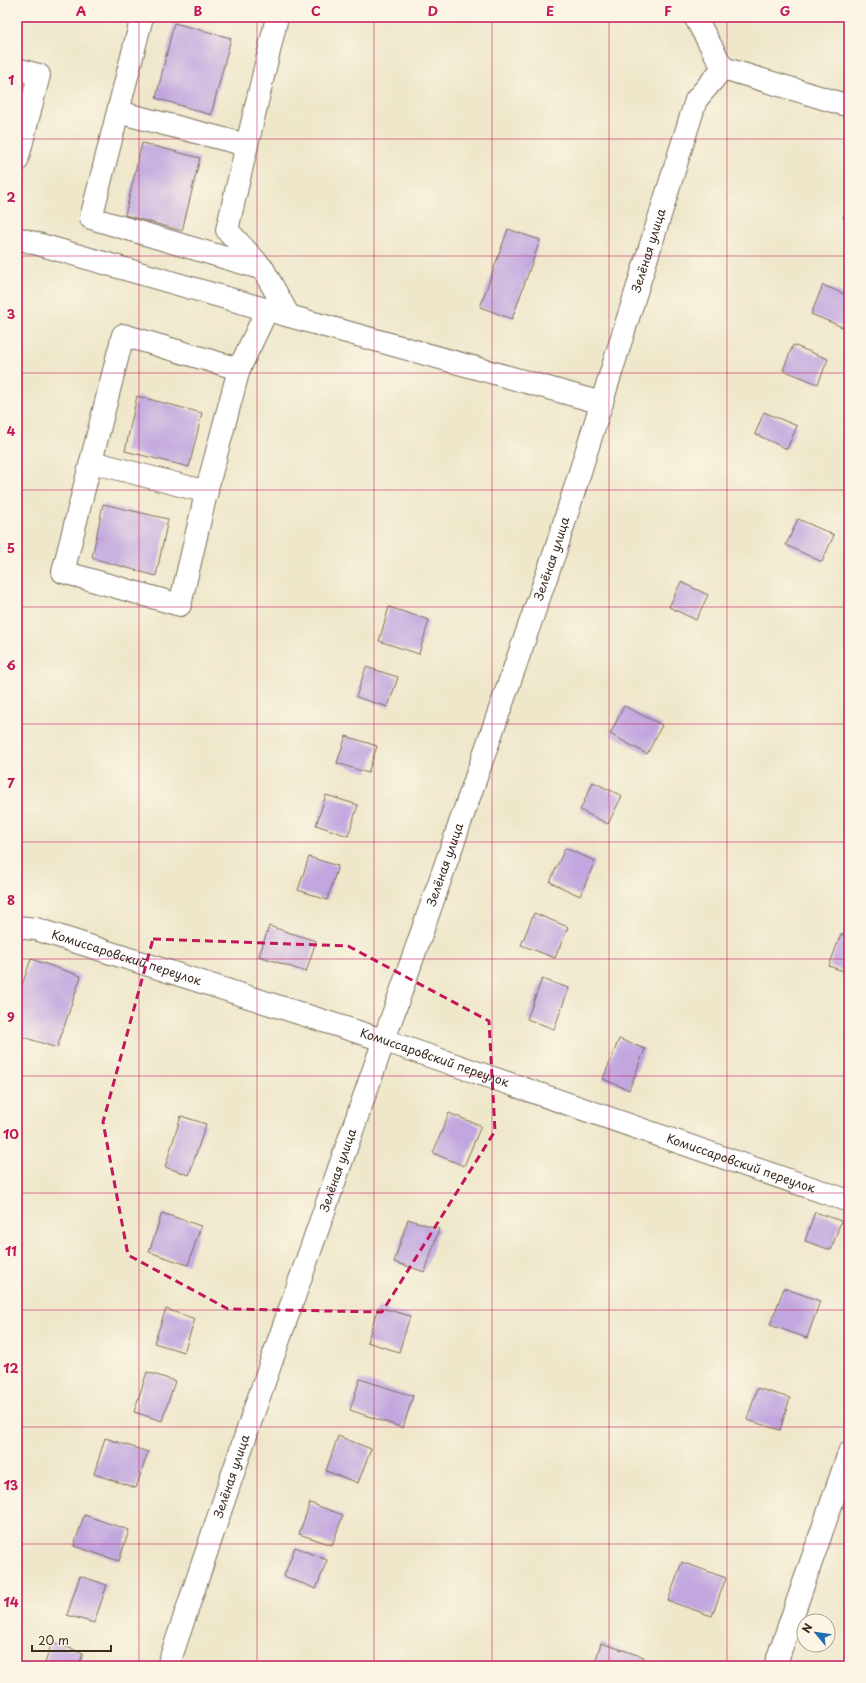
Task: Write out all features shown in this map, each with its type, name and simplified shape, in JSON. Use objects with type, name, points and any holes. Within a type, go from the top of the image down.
[{"type":"street","points":[[142,17],[91,218],[263,269]]},
{"type":"street","points":[[695,17],[723,68],[849,106]]},
{"type":"street","points":[[272,18],[247,145],[227,230],[263,269],[289,316]]},
{"type":"street","name":"Зелёная улица","points":[[168,1666],[254,1411],[555,552],[696,100],[723,68]]},
{"type":"street","points":[[17,69],[40,75],[17,161]]},
{"type":"street","points":[[118,112],[247,145]]},
{"type":"street","points":[[17,238],[267,310],[602,403]]},
{"type":"street","points":[[239,369],[123,335],[63,572],[180,605],[207,492],[239,369],[267,310]]},
{"type":"street","points":[[92,462],[207,492]]},
{"type":"street","name":"Комиссаровский переулок","points":[[17,927],[36,929],[383,1040],[849,1201]]},
{"type":"street","points":[[775,1666],[849,1453]]},
{"type":"highlighted area","points":[[153,939],[348,946],[489,1021],[495,1131],[382,1312],[228,1309],[128,1255],[103,1122]]},
{"type":"building","points":[[174,23],[231,38],[211,115],[156,98]]},
{"type":"building","points":[[17,93],[26,95],[17,126]]},
{"type":"building","points":[[142,143],[200,158],[182,231],[125,215]]},
{"type":"building","points":[[849,202],[849,220],[843,218]]},
{"type":"building","points":[[508,229],[540,240],[512,319],[480,307]]},
{"type":"building","points":[[823,285],[849,296],[849,325],[847,329],[811,314]]},
{"type":"building","points":[[793,345],[828,359],[818,384],[783,370]]},
{"type":"building","points":[[137,396],[202,413],[189,467],[125,451]]},
{"type":"building","points":[[764,412],[797,426],[787,449],[755,434]]},
{"type":"building","points":[[103,504],[168,519],[156,576],[92,558]]},
{"type":"building","points":[[798,519],[834,535],[822,562],[786,545]]},
{"type":"building","points":[[681,582],[708,595],[696,620],[669,607]]},
{"type":"building","points":[[389,607],[429,620],[419,654],[379,641]]},
{"type":"building","points":[[366,667],[398,677],[388,707],[356,697]]},
{"type":"building","points":[[624,706],[662,725],[647,754],[610,734]]},
{"type":"building","points":[[346,736],[377,746],[368,773],[337,763]]},
{"type":"building","points":[[593,782],[622,796],[608,824],[580,810]]},
{"type":"building","points":[[326,795],[358,805],[348,836],[316,825]]},
{"type":"building","points":[[565,848],[595,861],[580,896],[550,882]]},
{"type":"building","points":[[309,857],[338,866],[327,900],[298,890]]},
{"type":"building","points":[[534,913],[568,927],[555,958],[521,945]]},
{"type":"building","points":[[269,926],[316,941],[306,972],[259,956]]},
{"type":"building","points":[[841,934],[849,937],[849,973],[829,966]]},
{"type":"building","points":[[31,959],[81,976],[57,1048],[17,1035],[17,1000]]},
{"type":"building","points":[[542,979],[569,988],[554,1029],[527,1019]]},
{"type":"building","points":[[619,1039],[645,1049],[629,1090],[603,1079]]},
{"type":"building","points":[[449,1113],[481,1126],[464,1166],[433,1153]]},
{"type":"building","points":[[181,1116],[206,1124],[189,1175],[165,1167]]},
{"type":"building","points":[[815,1212],[841,1221],[831,1250],[805,1241]]},
{"type":"building","points":[[162,1213],[201,1226],[188,1265],[149,1252]]},
{"type":"building","points":[[408,1219],[439,1229],[425,1272],[394,1262]]},
{"type":"building","points":[[784,1288],[820,1301],[807,1338],[770,1325]]},
{"type":"building","points":[[378,1307],[410,1316],[399,1352],[367,1342]]},
{"type":"building","points":[[166,1309],[195,1319],[184,1352],[154,1343]]},
{"type":"building","points":[[147,1372],[175,1381],[162,1421],[134,1412]]},
{"type":"building","points":[[360,1379],[413,1396],[403,1428],[350,1410]]},
{"type":"building","points":[[757,1388],[790,1398],[780,1430],[747,1420]]},
{"type":"building","points":[[338,1436],[371,1449],[358,1483],[326,1471]]},
{"type":"building","points":[[105,1438],[148,1452],[136,1488],[94,1474]]},
{"type":"building","points":[[310,1503],[343,1515],[332,1545],[299,1534]]},
{"type":"building","points":[[84,1515],[129,1530],[119,1561],[74,1546]]},
{"type":"building","points":[[295,1547],[327,1560],[316,1589],[284,1576]]},
{"type":"building","points":[[682,1562],[726,1578],[712,1616],[668,1601]]},
{"type":"building","points":[[80,1576],[107,1585],[94,1623],[67,1615]]},
{"type":"building","points":[[52,1642],[83,1653],[79,1666],[44,1666]]},
{"type":"building","points":[[601,1643],[644,1657],[641,1666],[594,1666]]}]
